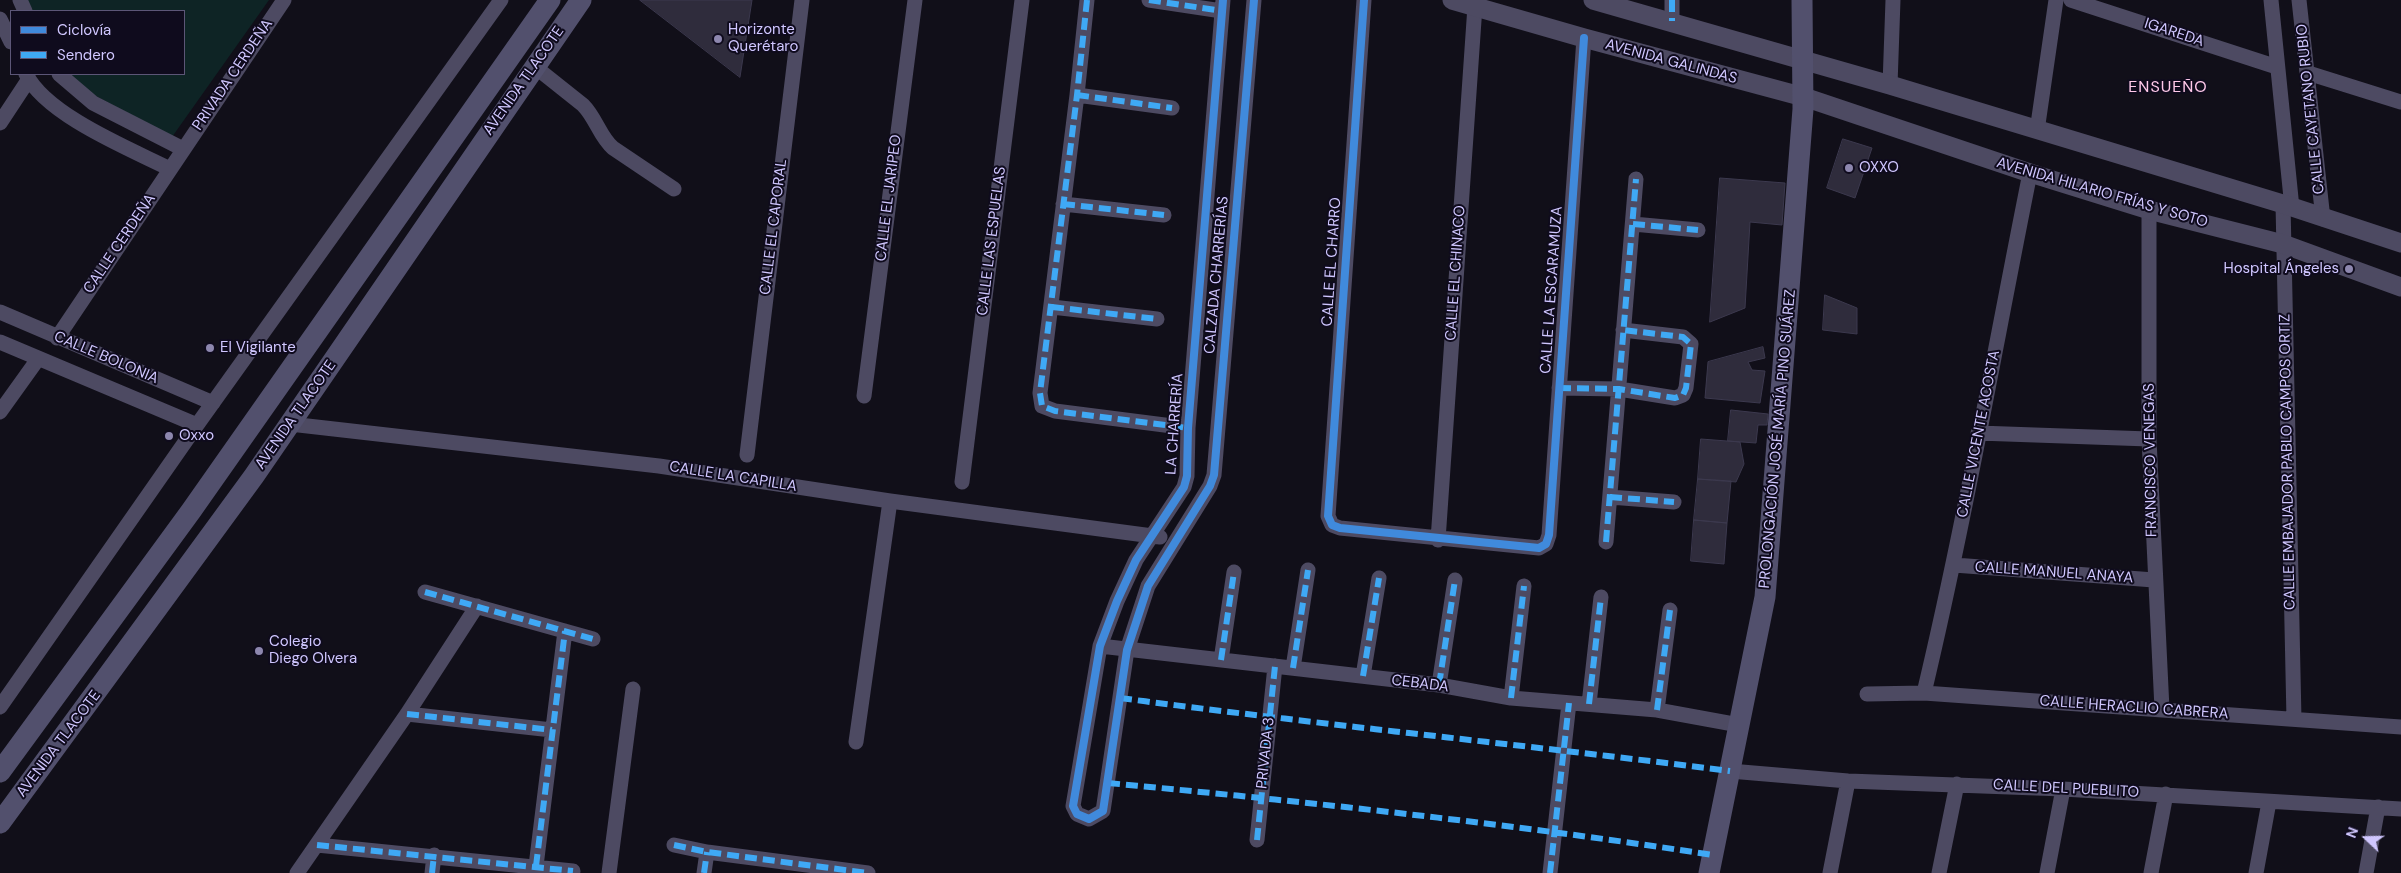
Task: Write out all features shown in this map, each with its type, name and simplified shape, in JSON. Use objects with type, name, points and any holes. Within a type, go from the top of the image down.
[{"type":"main road","name":"AVENIDA TLACOTE","points":[[0,772],[197,503],[550,0]]},
{"type":"main road","name":"AVENIDA TLACOTE","points":[[0,823],[96,694],[290,424],[581,0]]},
{"type":"main road","name":"PROLONGACIÓN JOSÉ MARÍA PINO SUÁREZ","points":[[1709,873],[1765,597],[1804,97],[1802,0]]},
{"type":"street","name":"PRIVADA CERDEÑA","points":[[182,150],[284,0]]},
{"type":"street","points":[[0,707],[197,424],[500,0]]},
{"type":"street","name":"CALLE EL CAPORAL","points":[[747,455],[802,0]]},
{"type":"street","name":"CALLE EL JARIPEO","points":[[864,396],[915,0]]},
{"type":"street","name":"CALLE LAS ESPUELAS","points":[[962,482],[1022,0]]},
{"type":"street","points":[[1087,0],[1052,307],[1040,393],[1042,406],[1055,411],[1188,428]]},
{"type":"street","points":[[1149,0],[1222,5]]},
{"type":"street","name":"CALZADA CHARRERÍAS","points":[[1127,650],[1148,586],[1173,542],[1210,486],[1214,475],[1254,0]]},
{"type":"street","name":"CALLE EL CHARRO","points":[[1364,0],[1328,516],[1332,525],[1340,528],[1438,540]]},
{"type":"street","name":"AVENIDA GALINDAS","points":[[1452,0],[1584,38],[1804,97]]},
{"type":"street","points":[[1672,0],[1672,21]]},
{"type":"street","points":[[1890,85],[1893,0]]},
{"type":"street","points":[[2037,131],[2056,0]]},
{"type":"street","name":"IGAREDA","points":[[2071,0],[2277,67]]},
{"type":"street","name":"CALLE CAYETANO RUBIO","points":[[2271,0],[2288,206]]},
{"type":"street","name":"CALLE CAYETANO RUBIO","points":[[2300,0],[2323,219]]},
{"type":"street","points":[[1603,1],[1804,62],[1890,85],[2288,206],[2401,243]]},
{"type":"street","name":"LA CHARRERÍA","points":[[1127,650],[1103,811],[1089,819],[1077,814],[1073,806],[1100,646],[1121,593],[1151,534],[1184,487],[1187,476],[1188,428],[1222,5]]},
{"type":"street","name":"CALLE EL CHINACO","points":[[1438,540],[1475,6]]},
{"type":"street","points":[[0,19],[10,40]]},
{"type":"street","name":"CALLE LA ESCARAMUZA","points":[[1438,540],[1539,548],[1546,544],[1549,535],[1584,38]]},
{"type":"street","points":[[534,66],[584,105],[590,112],[607,143],[674,189]]},
{"type":"street","points":[[2308,74],[2401,102]]},
{"type":"street","points":[[60,75],[93,103],[182,150]]},
{"type":"street","points":[[0,122],[28,77],[40,92],[81,125],[170,169]]},
{"type":"street","points":[[1077,96],[1172,108]]},
{"type":"street","name":"AVENIDA HILARIO FRÍAS Y SOTO","points":[[1804,97],[2030,173],[2149,210],[2283,244],[2401,287]]},
{"type":"street","name":"CALLE CERDEÑA","points":[[57,338],[182,150]]},
{"type":"street","name":"CALLE VICENTE ACOSTA","points":[[1924,693],[1954,565],[1978,432],[2030,173]]},
{"type":"street","points":[[1606,542],[1636,179]]},
{"type":"street","points":[[1063,204],[1164,215]]},
{"type":"street","name":"CALLE EMBAJADOR PABLO CAMPOS ORTIZ","points":[[2288,206],[2283,244],[2294,719]]},
{"type":"street","name":"FRANCISCO VENEGAS","points":[[2149,210],[2149,439],[2154,580],[2162,709]]},
{"type":"street","points":[[1633,224],[1698,230]]},
{"type":"street","points":[[1052,307],[1157,319]]},
{"type":"street","name":"CALLE BOLONIA","points":[[0,312],[57,338],[213,403]]},
{"type":"street","points":[[1559,388],[1619,389],[1675,398],[1683,395],[1686,388],[1691,344],[1682,336],[1623,330]]},
{"type":"street","name":"CALLE BOLONIA","points":[[0,342],[197,424]]},
{"type":"street","points":[[0,412],[38,359]]},
{"type":"street","name":"CALLE LA CAPILLA","points":[[290,424],[659,466],[890,500],[1151,534],[1173,542]]},
{"type":"street","points":[[1978,432],[2149,439]]},
{"type":"street","points":[[1610,497],[1674,502]]},
{"type":"street","points":[[856,742],[890,500]]},
{"type":"street","name":"CALLE MANUEL ANAYA","points":[[1954,565],[2154,580]]},
{"type":"street","points":[[1293,668],[1308,570]]},
{"type":"street","points":[[1222,660],[1234,572]]},
{"type":"street","points":[[1364,676],[1379,578]]},
{"type":"street","points":[[1439,685],[1455,580]]},
{"type":"street","points":[[1511,698],[1524,586]]},
{"type":"street","points":[[425,592],[593,639]]},
{"type":"street","points":[[1589,704],[1601,597]]},
{"type":"street","points":[[297,873],[407,714],[477,606]]},
{"type":"street","points":[[1657,710],[1670,610]]},
{"type":"street","points":[[536,866],[565,631]]},
{"type":"street","name":"CEBADA","points":[[1100,646],[1439,685],[1511,698],[1657,710],[1739,725]]},
{"type":"street","name":"PRIVADA 3","points":[[1257,840],[1275,666]]},
{"type":"street","points":[[609,873],[633,689]]},
{"type":"street","name":"CALLE HERACLIO CABRERA","points":[[1867,694],[1924,693],[2401,727]]},
{"type":"street","points":[[1550,873],[1569,703]]},
{"type":"street","points":[[407,714],[552,730]]},
{"type":"street","name":"CALLE DEL PUEBLITO","points":[[1730,771],[1848,781],[2166,794],[2401,809]]},
{"type":"street","points":[[1830,873],[1848,781]]},
{"type":"street","points":[[1939,873],[1956,784]]},
{"type":"street","points":[[2047,873],[2063,789]]},
{"type":"street","points":[[2151,873],[2166,794]]},
{"type":"street","points":[[2256,873],[2269,802]]},
{"type":"street","points":[[2366,873],[2378,807]]},
{"type":"street","points":[[317,845],[434,855],[573,871]]},
{"type":"street","points":[[674,845],[707,852],[828,870],[868,873]]},
{"type":"street","points":[[704,873],[707,852]]},
{"type":"street","points":[[432,873],[434,855]]},
{"type":"green space","points":[[22,0],[269,0],[172,137],[92,94],[69,75],[185,75],[185,10],[27,10]]},
{"type":"building","name":"Horizonte Querétaro","points":[[640,0],[752,0],[740,77]]},
{"type":"building","name":"OXXO","points":[[1843,139],[1872,148],[1855,198],[1827,188]]},
{"type":"building","points":[[1720,178],[1785,183],[1782,225],[1750,222],[1745,308],[1710,322]]},
{"type":"building","points":[[1825,295],[1857,308],[1857,334],[1823,330]]},
{"type":"building","points":[[1763,347],[1765,358],[1748,362],[1752,370],[1765,371],[1760,403],[1705,398],[1708,362]]},
{"type":"building","points":[[1731,410],[1768,414],[1767,425],[1758,425],[1756,443],[1728,441]]},
{"type":"building","points":[[1701,439],[1740,442],[1744,464],[1736,482],[1698,479]]},
{"type":"building","points":[[1698,479],[1731,481],[1727,523],[1694,520]]},
{"type":"building","points":[[1694,520],[1727,523],[1724,564],[1691,561]]},
{"type":"marked path","points":[[1087,0],[1040,393],[1042,406],[1055,411],[1188,428]]},
{"type":"marked path","points":[[1149,0],[1222,11]]},
{"type":"marked path","points":[[1672,0],[1672,21]]},
{"type":"marked path","points":[[1077,95],[1172,108]]},
{"type":"marked path","points":[[1606,542],[1636,179]]},
{"type":"marked path","points":[[1063,204],[1164,215]]},
{"type":"marked path","points":[[1633,224],[1698,230]]},
{"type":"marked path","points":[[1052,307],[1157,319]]},
{"type":"marked path","points":[[1559,388],[1619,389],[1675,398],[1683,395],[1686,388],[1691,344],[1683,337],[1623,330]]},
{"type":"marked path","points":[[1610,497],[1674,502]]},
{"type":"marked path","points":[[1293,668],[1308,570]]},
{"type":"marked path","points":[[1221,660],[1234,572]]},
{"type":"marked path","points":[[1363,676],[1379,578]]},
{"type":"marked path","points":[[1439,685],[1455,580]]},
{"type":"marked path","points":[[1511,698],[1524,586]]},
{"type":"marked path","points":[[425,592],[593,639]]},
{"type":"marked path","points":[[1589,704],[1601,597]]},
{"type":"marked path","points":[[1657,710],[1670,610]]},
{"type":"marked path","points":[[536,866],[565,631]]},
{"type":"marked path","points":[[1257,840],[1275,666]]},
{"type":"marked path","points":[[1120,698],[1730,771]]},
{"type":"marked path","points":[[1550,873],[1569,703]]},
{"type":"marked path","points":[[407,714],[552,730]]},
{"type":"marked path","points":[[1108,783],[1411,814],[1713,855]]},
{"type":"marked path","points":[[317,845],[573,871]]},
{"type":"marked path","points":[[674,845],[707,852],[868,873]]},
{"type":"marked path","points":[[704,873],[707,852]]},
{"type":"marked path","points":[[432,873],[434,855]]},
{"type":"cycle path","points":[[1223,0],[1188,428],[1187,476],[1184,487],[1136,560],[1117,601],[1100,646],[1073,806],[1077,814],[1089,819],[1103,811],[1127,650],[1148,586],[1210,486],[1214,475],[1254,0]]},
{"type":"cycle path","points":[[1364,0],[1328,516],[1332,525],[1340,528],[1539,548],[1546,544],[1549,535],[1584,38]]},
{"type":"place","name":"Horizonte Querétaro","points":[[718,39]]},
{"type":"place","name":"OXXO","points":[[1849,168]]},
{"type":"place","name":"Hospital Ángeles","points":[[2349,269]]},
{"type":"place","name":"El Vigilante","points":[[210,348]]},
{"type":"place","name":"Oxxo","points":[[169,436]]},
{"type":"place","name":"Colegio Diego Olvera","points":[[259,651]]},
{"type":"district","name":"ENSUEÑO","points":[[2168,88]]}]
